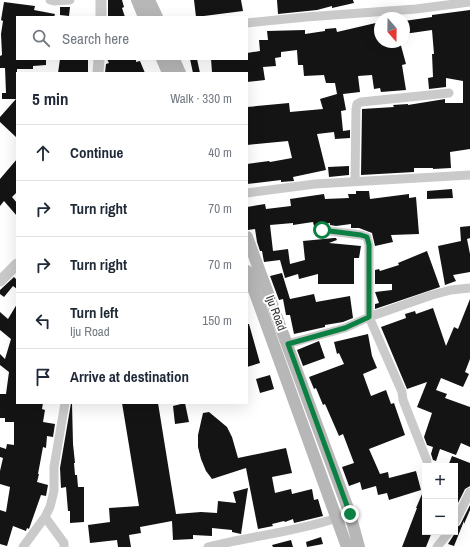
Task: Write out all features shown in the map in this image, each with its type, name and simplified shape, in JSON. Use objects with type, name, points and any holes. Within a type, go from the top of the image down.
[{"type":"main road","points":[[137,0],[144,16]]},
{"type":"main road","points":[[149,0],[157,16]]},
{"type":"main road","points":[[162,60],[168,72]]},
{"type":"main road","points":[[174,60],[180,72]]},
{"type":"main road","name":"Iju Road","points":[[248,240],[350,514],[359,547]]},
{"type":"main road","name":"Iju Road","points":[[248,274],[347,547]]},
{"type":"street","points":[[50,0],[70,0]]},
{"type":"street","points":[[101,0],[101,16]]},
{"type":"street","points":[[248,23],[416,9],[470,2]]},
{"type":"street","points":[[98,72],[99,60]]},
{"type":"street","points":[[355,181],[357,104],[361,102],[449,94]]},
{"type":"street","points":[[248,193],[315,184],[470,176]]},
{"type":"street","points":[[322,230],[367,237],[369,245],[369,317],[402,392],[403,400],[427,461]]},
{"type":"street","points":[[0,281],[16,265]]},
{"type":"street","points":[[288,344],[345,328],[369,317],[432,295],[451,290],[470,288]]},
{"type":"street","points":[[22,547],[45,517],[50,506],[54,491],[54,467],[65,404]]},
{"type":"street","points":[[458,516],[470,492]]},
{"type":"street","points":[[45,517],[64,543],[64,547]]},
{"type":"street","points":[[208,547],[322,523],[337,518]]},
{"type":"street","points":[[437,547],[447,535]]},
{"type":"building","points":[[108,0],[122,0],[124,7],[122,8],[125,16],[108,16]]},
{"type":"building","points":[[194,0],[241,0],[243,11],[196,16]]},
{"type":"building","points":[[277,0],[353,0],[354,3],[332,8],[332,6],[317,10],[278,14]]},
{"type":"building","points":[[4,2],[35,6],[34,10],[55,14],[54,16],[16,16],[16,60],[46,60],[46,65],[33,66],[33,69],[17,69],[16,99],[2,99],[2,93],[6,93],[5,68],[0,68],[3,21],[1,20]]},
{"type":"building","points":[[60,7],[70,7],[69,16],[60,15]]},
{"type":"building","points":[[470,10],[470,149],[450,152],[451,168],[414,168],[414,172],[361,175],[362,109],[394,107],[393,105],[408,105],[445,99],[445,103],[463,103],[463,81],[446,78],[446,87],[429,89],[428,78],[433,77],[432,54],[434,54],[432,30],[410,33],[410,20],[432,17],[432,15]]},
{"type":"building","points":[[374,23],[374,48],[402,48],[406,64],[402,65],[406,90],[381,92],[380,88],[374,89],[372,75],[358,76],[360,92],[343,94],[346,110],[341,111],[343,131],[350,130],[350,138],[335,139],[334,132],[317,134],[326,170],[293,177],[294,181],[281,182],[281,180],[248,184],[248,164],[292,158],[288,141],[248,145],[248,107],[289,103],[290,112],[323,109],[320,99],[337,94],[335,83],[326,83],[324,75],[304,76],[303,65],[298,65],[297,50],[281,52],[281,57],[275,58],[276,66],[263,67],[265,80],[248,82],[248,72],[212,72],[211,60],[248,60],[248,53],[260,51],[259,40],[268,40],[267,31],[305,30],[305,34],[336,28],[337,32]]},
{"type":"building","points":[[60,60],[88,60],[88,72],[58,72]]},
{"type":"building","points":[[108,60],[140,61],[145,72],[105,72],[106,64],[109,63]]},
{"type":"building","points":[[190,60],[197,60],[200,72],[193,72]]},
{"type":"building","points":[[16,99],[16,137],[0,122],[0,117]]},
{"type":"building","points":[[16,160],[16,193],[12,197],[16,202],[16,215],[4,201],[0,206],[0,179]]},
{"type":"building","points":[[349,166],[349,175],[329,177],[328,167]]},
{"type":"building","points":[[452,189],[453,198],[427,199],[427,191]]},
{"type":"building","points":[[356,191],[369,191],[370,199],[409,194],[409,198],[416,197],[419,234],[391,235],[393,242],[375,246],[372,233],[359,228],[351,228],[351,224],[336,226],[330,225],[330,223],[314,226],[313,222],[293,225],[293,223],[270,225],[273,251],[288,249],[290,264],[305,260],[303,241],[336,238],[337,240],[329,243],[361,246],[359,258],[354,258],[354,284],[318,284],[318,274],[299,279],[298,274],[285,278],[280,260],[264,262],[262,251],[260,251],[257,242],[255,229],[248,230],[248,207],[265,204],[266,209],[291,206],[290,199],[324,194],[325,199],[349,198],[348,194],[356,194]]},
{"type":"building","points":[[470,226],[470,238],[467,239],[470,254],[470,272],[453,275],[456,281],[445,285],[438,246],[461,241],[460,227]]},
{"type":"building","points":[[427,251],[440,287],[375,309],[375,304],[379,303],[375,292],[392,290],[392,284],[375,284],[375,270],[379,269],[380,271],[399,265],[398,263]]},
{"type":"building","points":[[282,273],[290,299],[314,294],[316,302],[350,296],[353,318],[343,322],[325,325],[325,327],[294,334],[290,315],[286,315],[283,299],[279,300],[270,276]]},
{"type":"building","points":[[14,277],[16,279],[16,288],[13,286],[4,297],[0,294],[0,290]]},
{"type":"building","points":[[470,299],[470,359],[465,372],[469,374],[463,387],[441,378],[436,390],[447,394],[445,398],[470,407],[470,447],[461,443],[456,455],[440,449],[436,461],[433,460],[431,454],[433,447],[427,445],[424,437],[432,413],[417,407],[427,382],[407,389],[381,327],[406,318],[405,314],[415,311],[416,314],[433,308],[446,346],[454,327],[458,329]]},
{"type":"building","points":[[16,306],[16,404],[43,404],[42,409],[45,410],[43,422],[55,424],[53,437],[47,436],[46,448],[43,447],[37,482],[48,485],[46,496],[41,495],[29,529],[27,528],[26,531],[13,526],[7,546],[0,544],[0,510],[6,512],[10,487],[0,484],[0,471],[3,458],[0,457],[0,447],[6,449],[7,444],[14,445],[14,422],[5,422],[5,418],[0,418],[0,394],[6,394],[9,372],[0,365],[0,354],[5,359],[11,339],[0,330],[0,312],[8,319]]},
{"type":"building","points":[[248,324],[249,324],[260,363],[248,367]]},
{"type":"building","points":[[368,334],[372,356],[377,368],[363,374],[371,396],[386,390],[391,404],[394,403],[405,435],[369,449],[380,474],[388,472],[389,478],[416,471],[421,490],[389,500],[387,493],[378,495],[376,486],[362,490],[360,482],[349,486],[342,467],[354,463],[343,434],[339,436],[325,404],[323,405],[316,388],[314,389],[309,377],[344,364],[339,353],[337,354],[334,342]]},
{"type":"building","points":[[319,341],[325,358],[303,366],[297,350]]},
{"type":"building","points":[[270,375],[274,389],[260,393],[256,379]]},
{"type":"building","points":[[72,404],[75,475],[77,475],[78,487],[84,487],[84,522],[70,523],[70,511],[68,511],[66,487],[61,488],[60,468]]},
{"type":"building","points":[[122,404],[158,404],[176,514],[201,512],[217,513],[218,501],[236,503],[233,492],[248,488],[241,534],[232,532],[232,530],[212,528],[212,536],[193,535],[193,539],[173,540],[172,521],[140,527],[141,533],[129,535],[131,547],[118,547],[117,540],[90,543],[88,525],[110,522],[109,508],[139,506]]},
{"type":"building","points":[[185,404],[189,422],[175,424],[173,406]]},
{"type":"building","points":[[209,412],[227,427],[232,437],[238,458],[286,448],[292,473],[272,477],[275,493],[291,489],[292,494],[312,489],[314,500],[318,499],[323,516],[294,523],[293,519],[272,524],[273,526],[258,529],[246,468],[212,479],[206,471],[198,447],[198,435],[203,413]]},
{"type":"building","points":[[452,456],[470,463],[470,486],[465,489],[458,503],[458,463],[449,463]]},
{"type":"building","points":[[422,494],[422,535],[431,535],[426,547],[402,547],[417,508]]},
{"type":"building","points":[[470,505],[470,510],[454,546],[448,544],[454,535],[458,535],[458,526]]},
{"type":"building","points":[[321,537],[323,544],[307,547],[306,542]]},
{"type":"building","points":[[291,540],[293,547],[273,547],[272,545]]},
{"type":"route","points":[[322,230],[361,235],[367,237],[369,245],[369,317],[345,328],[288,344],[350,514]]}]
